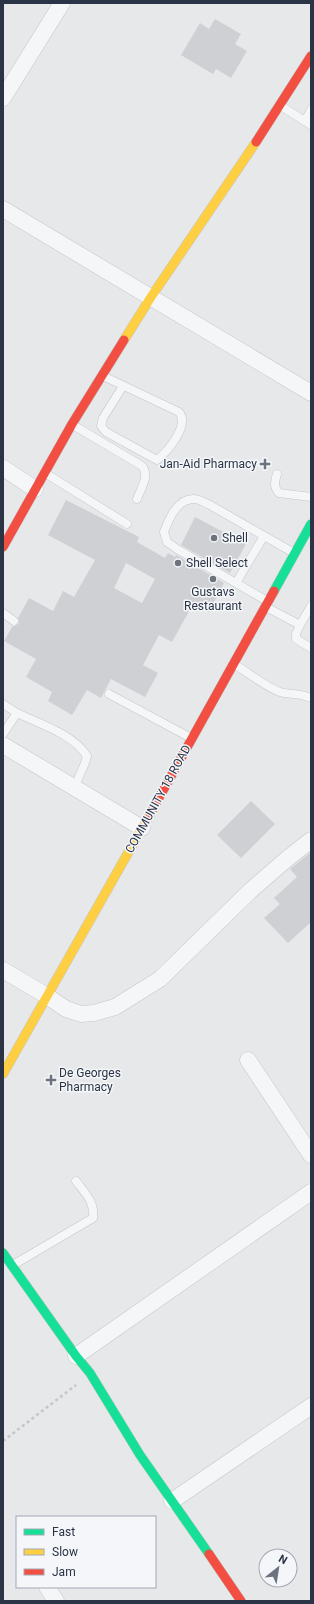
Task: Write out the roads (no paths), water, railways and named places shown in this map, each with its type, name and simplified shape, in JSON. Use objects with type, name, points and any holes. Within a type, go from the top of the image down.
[{"type":"street","points":[[3,98],[62,3]]},
{"type":"street","points":[[3,547],[34,489],[72,424],[151,297],[280,106],[311,56]]},
{"type":"street","points":[[3,209],[311,393]]},
{"type":"street","points":[[3,468],[34,489]]},
{"type":"street","name":"COMMUNITY 18 ROAD","points":[[3,1074],[11,1052],[47,996],[311,524]]},
{"type":"street","points":[[3,745],[142,828]]},
{"type":"street","points":[[3,970],[47,996],[66,1010],[81,1014],[94,1013],[115,1007],[160,979],[250,891],[311,840]]},
{"type":"street","points":[[248,1060],[311,1155]]},
{"type":"street","points":[[76,1356],[311,1192]]},
{"type":"street","points":[[3,1253],[90,1374],[140,1455],[241,1601]]},
{"type":"street","points":[[172,1501],[311,1406]]},
{"type":"street","points":[[48,1588],[56,1601]]},
{"type":"lane","points":[[280,106],[308,123],[311,110]]},
{"type":"lane","points":[[102,376],[179,412],[182,416],[183,424],[178,435],[158,460],[106,432],[101,426],[103,418],[123,386]]},
{"type":"lane","points":[[72,424],[142,466],[145,471],[145,479],[137,499]]},
{"type":"lane","points":[[44,472],[127,524]]},
{"type":"lane","points":[[277,474],[274,484],[279,493],[311,497]]},
{"type":"lane","points":[[294,553],[210,505],[195,499],[182,503],[172,512],[164,532],[167,542],[177,549],[300,624]]},
{"type":"lane","points":[[236,584],[264,536]]},
{"type":"lane","points":[[311,606],[296,634],[296,639],[311,648]]},
{"type":"lane","points":[[3,613],[14,620]]},
{"type":"lane","points":[[234,664],[266,685],[281,692],[305,695],[311,698]]},
{"type":"lane","points":[[109,694],[192,739]]},
{"type":"lane","points":[[3,704],[17,713],[73,740],[82,748],[87,756],[74,788]]},
{"type":"lane","points":[[3,734],[17,713]]},
{"type":"lane","points":[[12,1265],[93,1218],[94,1210],[92,1202],[76,1181]]},
{"type":"place","name":"Jan-Aid Pharmacy","points":[[265,464]]},
{"type":"place","name":"Shell","points":[[214,538]]},
{"type":"place","name":"Shell Select","points":[[178,563]]},
{"type":"place","name":"Gustavs Restaurant","points":[[213,579]]},
{"type":"place","name":"De Georges Pharmacy","points":[[51,1080]]}]
